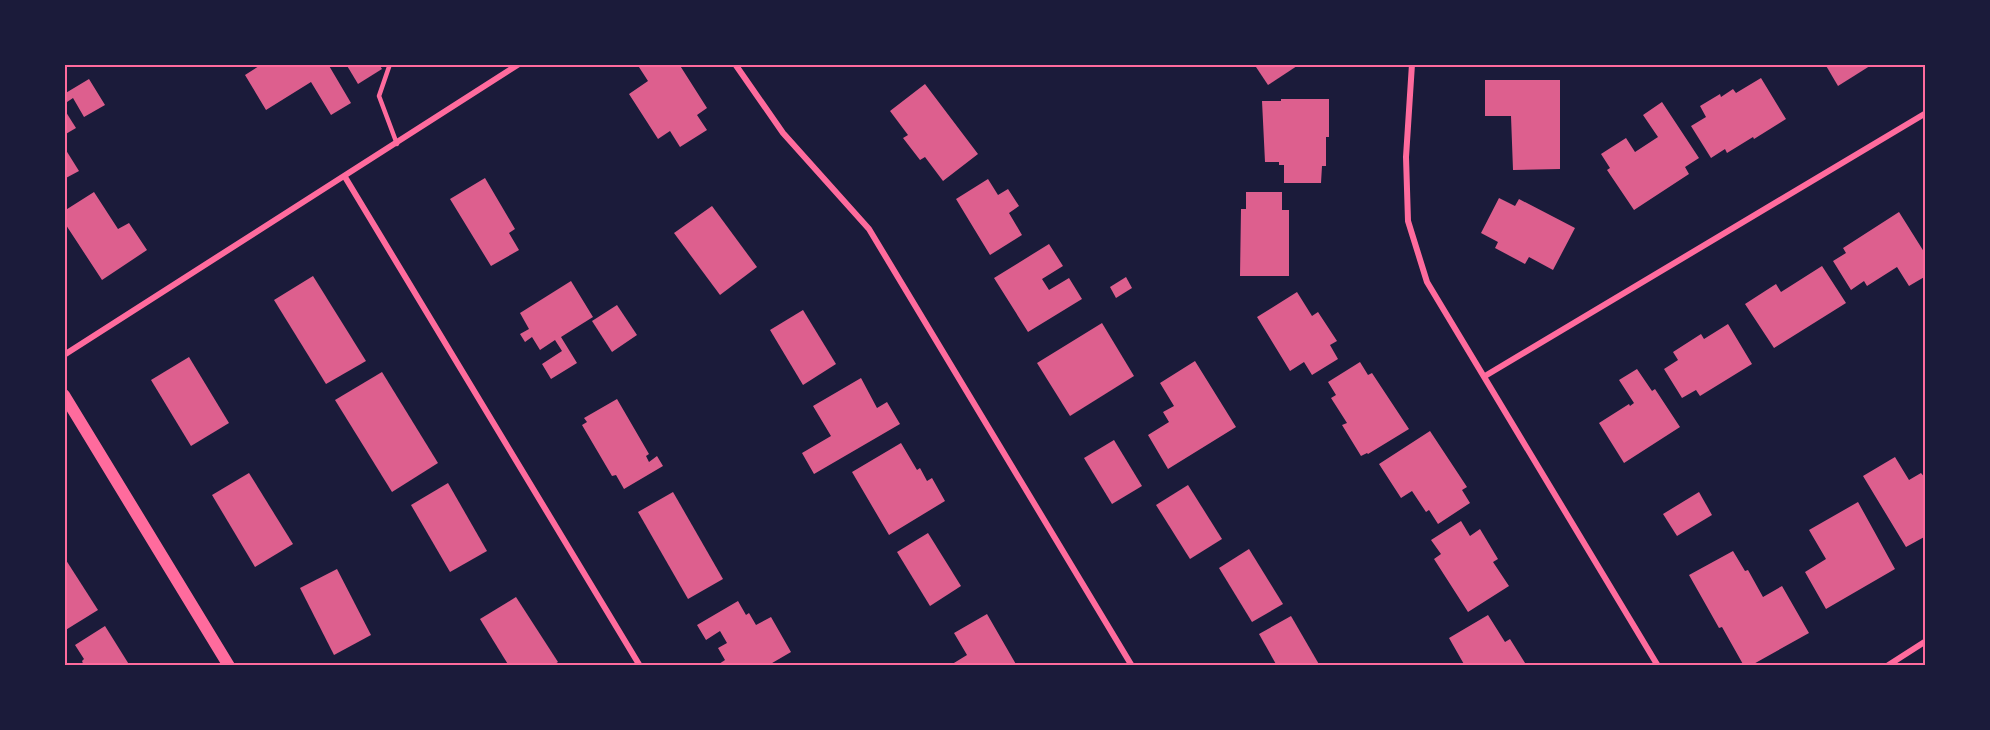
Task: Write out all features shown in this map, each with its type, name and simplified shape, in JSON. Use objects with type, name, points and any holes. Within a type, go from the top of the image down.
[{"type":"main road","points":[[64,395],[229,666]]},
{"type":"street","points":[[64,355],[519,64]]},
{"type":"street","points":[[735,64],[783,133],[868,229],[1132,666]]},
{"type":"street","points":[[1412,64],[1406,157],[1408,221],[1427,282],[1658,666]]},
{"type":"street","points":[[1485,376],[1926,113]]},
{"type":"street","points":[[345,177],[640,666]]},
{"type":"street","points":[[1887,666],[1926,641]]},
{"type":"lane","points":[[390,64],[379,96],[397,144]]},
{"type":"building","points":[[262,64],[328,64],[351,103],[331,115],[311,82],[266,110],[245,75]]},
{"type":"building","points":[[346,64],[379,64],[382,69],[358,84]]},
{"type":"building","points":[[637,64],[679,64],[707,108],[697,115],[707,130],[680,147],[670,131],[658,139],[629,94],[648,81]]},
{"type":"building","points":[[1254,64],[1300,64],[1268,85]]},
{"type":"building","points":[[1825,64],[1873,64],[1838,86]]},
{"type":"building","points":[[1761,78],[1786,119],[1754,139],[1753,137],[1727,153],[1725,149],[1711,158],[1691,126],[1706,117],[1700,106],[1733,89],[1736,93]]},
{"type":"building","points":[[89,79],[105,105],[84,117],[73,98],[64,104],[64,94]]},
{"type":"building","points":[[1485,80],[1560,80],[1560,169],[1513,170],[1511,116],[1485,116]]},
{"type":"building","points":[[925,84],[978,154],[943,181],[925,157],[920,160],[903,138],[908,135],[890,111]]},
{"type":"building","points":[[1281,99],[1329,99],[1329,137],[1326,137],[1326,166],[1322,166],[1321,183],[1284,183],[1284,165],[1279,165],[1279,162],[1265,162],[1262,101],[1281,101]]},
{"type":"building","points":[[1662,102],[1699,158],[1685,167],[1689,174],[1634,210],[1607,170],[1610,168],[1601,154],[1626,138],[1635,152],[1658,137],[1643,115]]},
{"type":"building","points":[[64,109],[76,128],[64,135]]},
{"type":"building","points":[[64,147],[79,171],[64,179]]},
{"type":"building","points":[[485,178],[515,229],[509,233],[519,250],[491,266],[450,199]]},
{"type":"building","points":[[988,179],[998,195],[1008,189],[1019,206],[1009,213],[1022,235],[990,255],[956,199]]},
{"type":"building","points":[[94,192],[118,229],[129,223],[147,250],[102,280],[64,222],[64,211]]},
{"type":"building","points":[[1246,192],[1282,192],[1282,210],[1289,210],[1289,276],[1240,276],[1241,209],[1246,209]]},
{"type":"building","points":[[1499,198],[1515,206],[1519,199],[1575,228],[1553,270],[1529,257],[1525,264],[1495,248],[1498,242],[1481,233]]},
{"type":"building","points":[[712,206],[757,267],[720,295],[674,233]]},
{"type":"building","points":[[1899,212],[1926,255],[1926,276],[1909,286],[1897,267],[1867,286],[1864,281],[1851,290],[1833,261],[1846,253],[1843,248]]},
{"type":"building","points":[[1049,244],[1063,266],[1042,279],[1049,290],[1069,278],[1082,299],[1028,332],[994,278]]},
{"type":"building","points":[[1822,266],[1846,303],[1774,348],[1745,304],[1776,284],[1781,292]]},
{"type":"building","points":[[313,276],[366,361],[326,384],[274,300]]},
{"type":"building","points":[[1126,277],[1132,288],[1116,298],[1110,287]]},
{"type":"building","points":[[571,281],[593,317],[561,337],[577,363],[551,379],[542,364],[562,351],[555,340],[540,350],[532,337],[525,342],[520,334],[529,329],[520,313]]},
{"type":"building","points":[[1297,292],[1312,316],[1318,312],[1337,341],[1330,345],[1338,359],[1312,375],[1304,362],[1290,371],[1257,317]]},
{"type":"building","points":[[617,305],[637,335],[612,352],[592,321]]},
{"type":"building","points":[[803,310],[836,364],[803,385],[770,330]]},
{"type":"building","points":[[1102,323],[1134,376],[1070,416],[1037,363]]},
{"type":"building","points":[[1728,324],[1752,364],[1700,396],[1696,390],[1682,398],[1664,369],[1678,360],[1673,352],[1701,334],[1704,339]]},
{"type":"building","points":[[189,357],[229,423],[191,446],[151,380]]},
{"type":"building","points":[[1195,361],[1236,427],[1168,469],[1148,435],[1169,422],[1163,412],[1174,406],[1160,383]]},
{"type":"building","points":[[1360,362],[1368,375],[1372,373],[1409,429],[1361,456],[1342,425],[1347,423],[1331,398],[1336,395],[1328,382]]},
{"type":"building","points":[[1637,369],[1652,391],[1655,389],[1680,427],[1624,463],[1599,423],[1634,403],[1619,380]]},
{"type":"building","points":[[382,372],[438,463],[392,492],[335,400]]},
{"type":"building","points":[[861,378],[877,408],[887,402],[900,424],[814,474],[802,453],[831,436],[813,406]]},
{"type":"building","points":[[617,399],[649,454],[646,456],[649,462],[657,456],[663,466],[624,489],[616,475],[612,476],[582,425],[587,422],[584,418]]},
{"type":"building","points":[[1430,431],[1467,487],[1462,490],[1470,503],[1438,524],[1429,510],[1426,512],[1412,491],[1401,498],[1379,464]]},
{"type":"building","points":[[1114,440],[1142,486],[1112,504],[1084,458]]},
{"type":"building","points":[[901,443],[917,470],[920,468],[927,481],[932,478],[945,501],[889,535],[852,472]]},
{"type":"building","points":[[1895,457],[1909,480],[1921,473],[1926,479],[1926,536],[1906,547],[1863,476]]},
{"type":"building","points":[[249,473],[293,544],[255,567],[212,495]]},
{"type":"building","points":[[448,483],[487,551],[450,572],[411,505]]},
{"type":"building","points":[[1188,485],[1222,539],[1190,559],[1156,505]]},
{"type":"building","points":[[673,492],[723,579],[688,599],[638,512]]},
{"type":"building","points":[[1699,492],[1712,515],[1677,536],[1663,514]]},
{"type":"building","points":[[1858,502],[1895,569],[1826,609],[1805,572],[1826,559],[1809,530]]},
{"type":"building","points":[[1461,521],[1470,536],[1480,529],[1498,559],[1493,562],[1509,586],[1468,612],[1434,559],[1441,554],[1431,540]]},
{"type":"building","points":[[928,533],[961,586],[930,606],[897,552]]},
{"type":"building","points":[[1249,549],[1283,604],[1252,622],[1219,568]]},
{"type":"building","points":[[1733,551],[1745,571],[1748,570],[1763,597],[1782,586],[1809,633],[1750,666],[1744,666],[1689,575]]},
{"type":"building","points":[[64,557],[98,610],[64,631]]},
{"type":"building","points":[[337,569],[371,635],[334,655],[300,588]]},
{"type":"building","points":[[516,597],[558,662],[552,666],[509,666],[480,619]]},
{"type":"building","points":[[738,601],[746,615],[749,613],[756,625],[771,617],[791,652],[767,666],[720,666],[719,664],[725,660],[718,648],[727,643],[720,631],[706,640],[697,625]]},
{"type":"building","points":[[987,614],[1017,666],[949,666],[967,655],[954,633]]},
{"type":"building","points":[[1488,615],[1505,642],[1510,639],[1527,666],[1465,666],[1449,638]]},
{"type":"building","points":[[1291,616],[1320,666],[1277,666],[1259,634]]},
{"type":"building","points":[[105,626],[130,666],[84,666],[82,661],[84,659],[75,645]]}]
